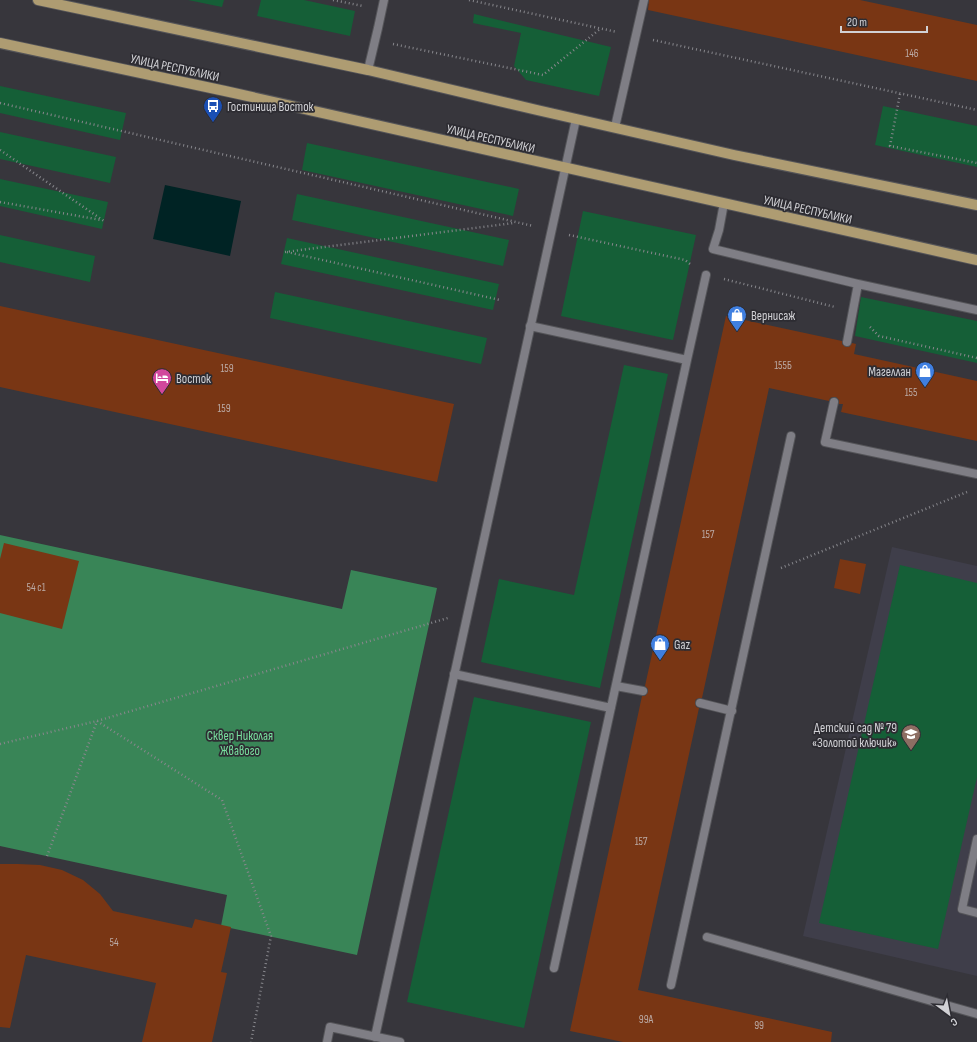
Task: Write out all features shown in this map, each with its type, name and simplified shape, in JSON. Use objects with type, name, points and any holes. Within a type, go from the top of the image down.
[{"type":"main road","points":[[38,0],[368,70],[734,155],[977,205]]},
{"type":"main road","name":"УЛИЦА РЕСПУБЛИКИ","points":[[0,43],[225,91],[977,260]]},
{"type":"street","points":[[368,70],[384,0]]},
{"type":"street","points":[[615,127],[644,0]]},
{"type":"street","points":[[375,1037],[576,119]]},
{"type":"street","points":[[724,203],[719,230],[713,249],[858,284],[977,310]]},
{"type":"street","points":[[554,968],[706,275]]},
{"type":"street","points":[[847,342],[858,284]]},
{"type":"street","points":[[530,326],[687,360]]},
{"type":"street","points":[[834,402],[825,442],[977,474]]},
{"type":"street","points":[[671,984],[791,436]]},
{"type":"street","points":[[454,674],[612,708]]},
{"type":"street","points":[[616,686],[643,691]]},
{"type":"street","points":[[700,704],[732,711]]},
{"type":"street","points":[[977,839],[962,909],[977,913]]},
{"type":"street","points":[[707,937],[977,1014]]},
{"type":"street","points":[[327,1042],[330,1027],[400,1042]]},
{"type":"path","points":[[333,0],[366,7],[378,28],[394,45],[543,75],[600,28]]},
{"type":"path","points":[[469,0],[977,110]]},
{"type":"path","points":[[900,94],[890,146],[977,163]]},
{"type":"path","points":[[0,103],[517,223],[285,252],[500,300]]},
{"type":"path","points":[[0,150],[104,221],[0,202]]},
{"type":"path","points":[[551,230],[685,260],[706,275]]},
{"type":"path","points":[[760,576],[970,491]]},
{"type":"path","points":[[0,744],[98,722],[448,618]]},
{"type":"path","points":[[47,856],[98,722]]},
{"type":"path","points":[[98,722],[222,800],[271,936],[251,1042]]},
{"type":"shaded area","points":[[165,185],[241,201],[230,256],[153,239]]},
{"type":"shaded area","name":"Детский сад № 79 «Золотой ключик»","points":[[892,547],[977,566],[977,976],[803,936]]},
{"type":"green space","points":[[188,0],[224,0],[222,7]]},
{"type":"green space","points":[[261,0],[304,0],[355,11],[350,36],[257,16]]},
{"type":"green space","points":[[474,14],[611,47],[599,96],[526,80],[514,66],[521,33],[473,23]]},
{"type":"green space","points":[[0,86],[126,113],[120,140],[0,113]]},
{"type":"green space","points":[[883,106],[977,126],[977,167],[875,145]]},
{"type":"green space","points":[[0,132],[116,157],[110,183],[0,159]]},
{"type":"green space","points":[[307,143],[519,189],[513,216],[302,170]]},
{"type":"green space","points":[[0,179],[108,202],[102,229],[0,206]]},
{"type":"green space","points":[[297,194],[509,240],[503,266],[292,220]]},
{"type":"green space","points":[[583,211],[696,235],[673,340],[561,316]]},
{"type":"green space","points":[[0,235],[95,256],[90,282],[0,262]]},
{"type":"green space","points":[[287,238],[499,284],[493,310],[281,264]]},
{"type":"green space","points":[[275,292],[487,338],[481,364],[270,318]]},
{"type":"green space","points":[[861,297],[977,321],[977,363],[855,336]]},
{"type":"green space","points":[[624,365],[668,374],[600,688],[481,662],[499,579],[574,595]]},
{"type":"green space","name":"Сквер Николая Жвавого","points":[[0,535],[342,609],[351,570],[437,588],[357,955],[221,926],[227,895],[0,846]]},
{"type":"green space","name":"Детский сад № 79 «Золотой ключик»","points":[[900,565],[977,583],[977,777],[938,949],[819,923]]},
{"type":"green space","points":[[474,697],[591,722],[524,1028],[407,1002]]},
{"type":"building","points":[[649,0],[860,0],[977,25],[977,81],[648,10]]},
{"type":"building","points":[[0,306],[454,404],[437,482],[0,387]]},
{"type":"building","points":[[726,316],[842,341],[842,344],[846,347],[849,347],[852,343],[856,344],[854,354],[977,381],[977,441],[841,412],[843,404],[839,404],[839,400],[836,397],[830,398],[829,401],[769,388],[702,698],[696,699],[695,702],[696,707],[699,708],[638,990],[832,1032],[831,1042],[623,1042],[570,1031],[642,696],[645,696],[648,692],[648,689],[645,686]]},
{"type":"building","points":[[4,543],[79,561],[62,629],[0,613],[0,559]]},
{"type":"building","points":[[840,559],[866,564],[860,594],[834,588]]},
{"type":"building","points":[[0,864],[40,865],[62,870],[83,880],[100,894],[113,911],[192,928],[195,919],[231,927],[221,972],[227,973],[212,1042],[142,1042],[156,983],[26,955],[10,1028],[0,1027]]},
{"type":"place","name":"Гостиница Восток","points":[[213,123]]},
{"type":"place","name":"Вернисаж","points":[[737,332]]},
{"type":"place","name":"Магеллан","points":[[925,388]]},
{"type":"place","name":"Восток","points":[[162,395]]},
{"type":"place","name":"Gaz","points":[[660,661]]},
{"type":"place","name":"Детский сад № 79 «Золотой ключик»","points":[[911,751]]}]
